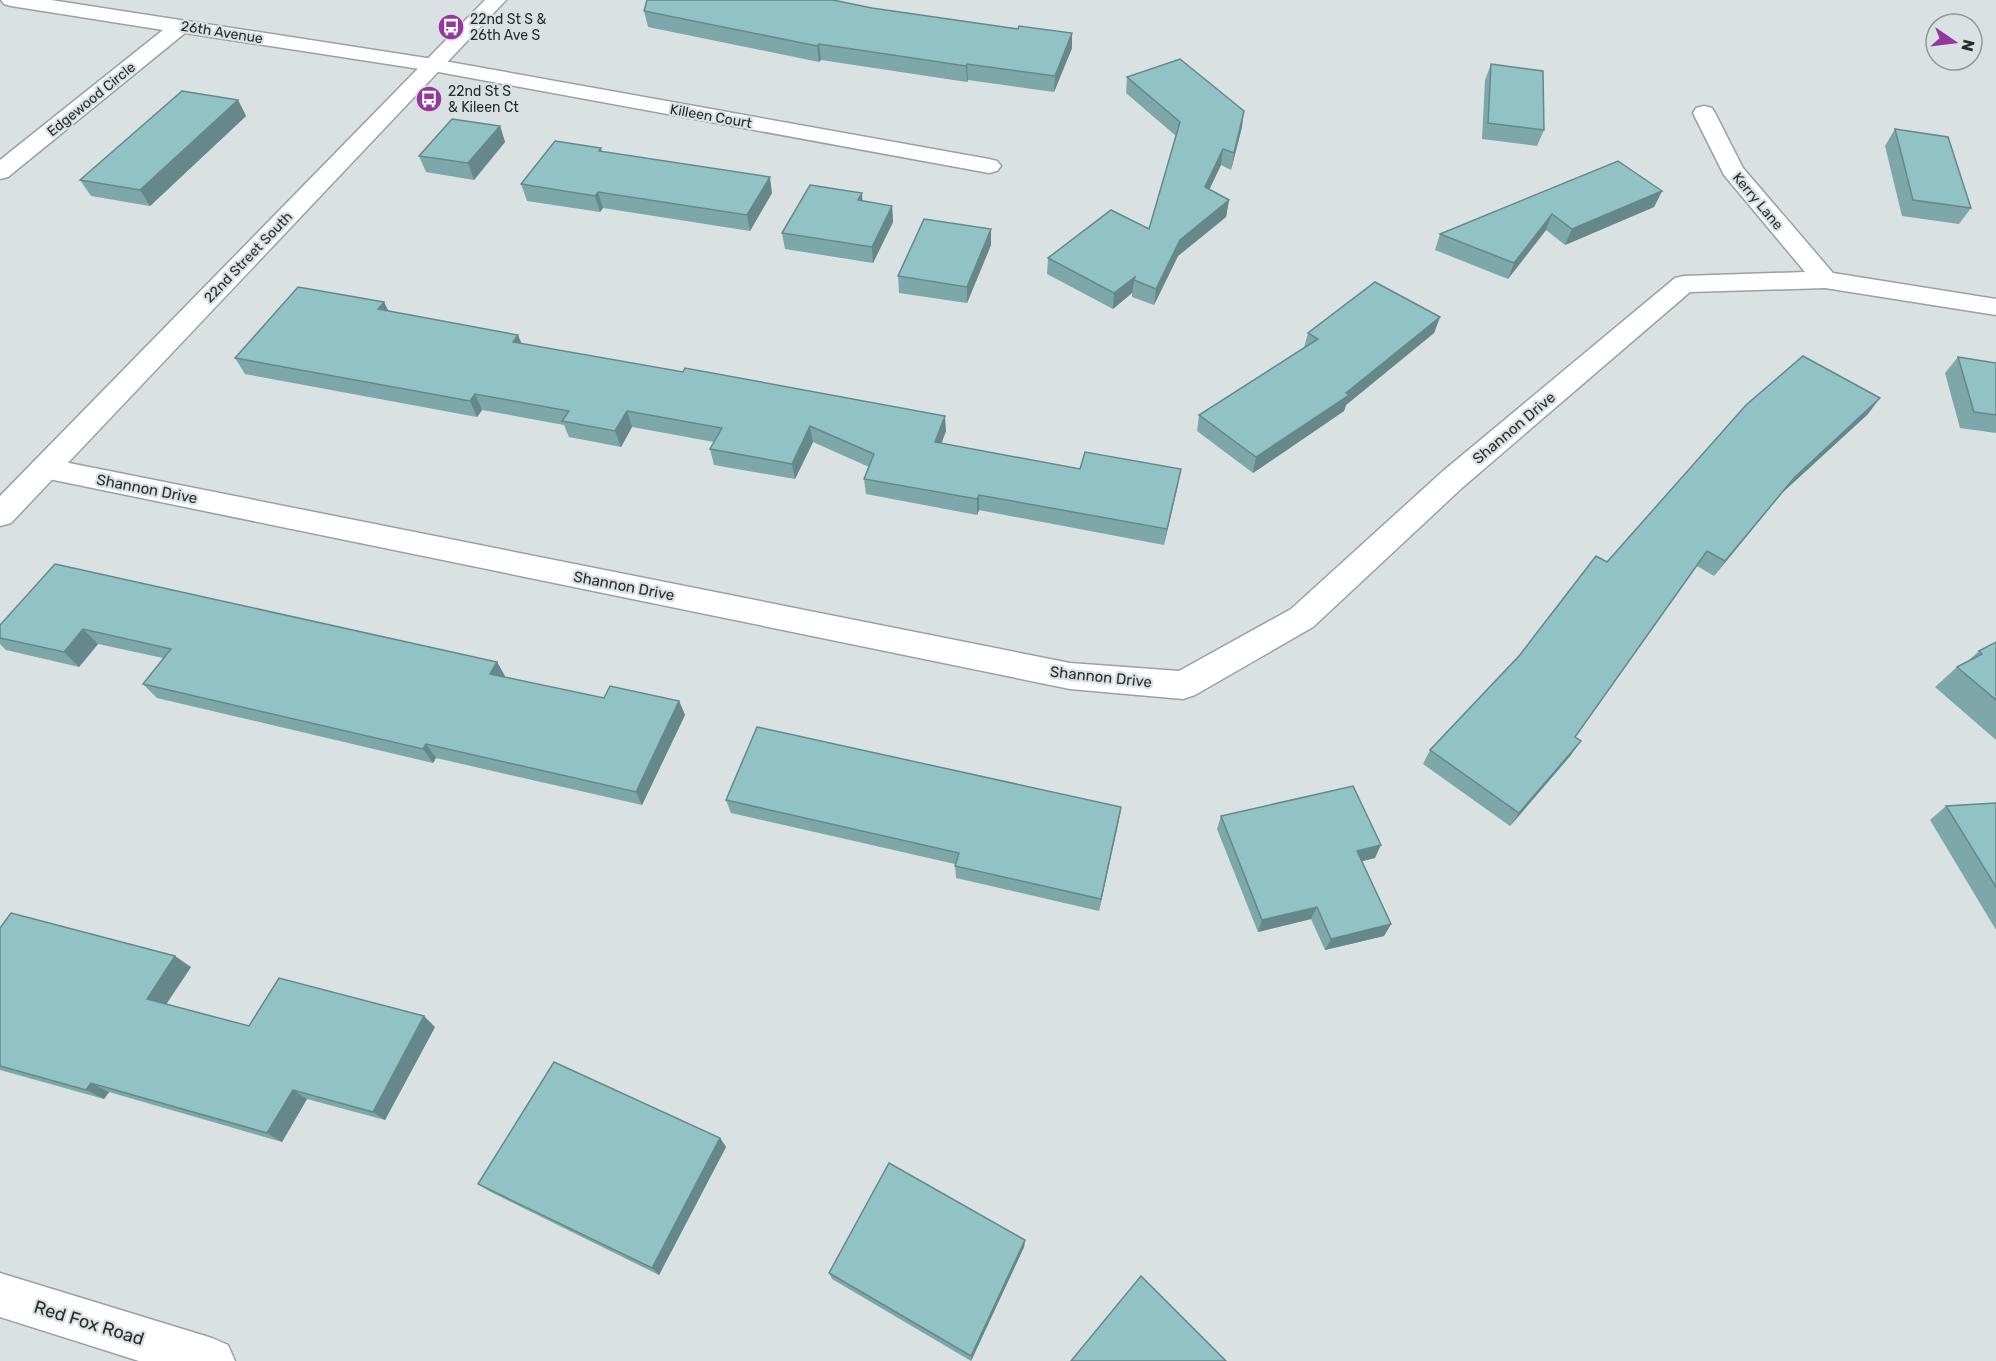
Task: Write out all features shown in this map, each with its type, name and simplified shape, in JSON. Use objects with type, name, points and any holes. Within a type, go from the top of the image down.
[{"type":"street","name":"26th Avenue","points":[[11,0],[433,66]]},
{"type":"street","name":"22nd Street South","points":[[0,515],[496,0]]},
{"type":"street","name":"Edgewood Circle","points":[[0,172],[181,26]]},
{"type":"street","name":"Killeen Court","points":[[433,66],[990,165]]},
{"type":"street","name":"Kerry Lane","points":[[1704,113],[1732,170],[1825,280]]},
{"type":"street","name":"Shannon Drive","points":[[44,468],[1070,676],[1183,685],[1302,618],[1453,479],[1684,284],[1825,280],[1996,307]]},
{"type":"street","name":"Red Fox Road","points":[[0,1295],[212,1361]]},
{"type":"building","points":[[647,0],[833,0],[872,8],[1018,29],[1019,26],[1072,33],[1055,76],[967,64],[966,66],[819,44],[817,46],[644,11]]},
{"type":"building","points":[[1180,59],[1244,111],[1234,153],[1223,149],[1205,187],[1229,200],[1180,240],[1156,289],[1134,280],[1135,277],[1114,293],[1048,258],[1111,210],[1149,229],[1180,122],[1127,77]]},
{"type":"building","points":[[1491,64],[1543,71],[1544,130],[1488,123]]},
{"type":"building","points":[[182,91],[238,100],[140,190],[80,180]]},
{"type":"building","points":[[452,119],[500,126],[468,163],[419,156]]},
{"type":"building","points":[[1895,129],[1948,137],[1971,208],[1913,200]]},
{"type":"building","points":[[555,141],[601,148],[599,151],[770,177],[747,215],[598,192],[595,196],[521,184]]},
{"type":"building","points":[[1618,161],[1662,191],[1572,229],[1552,214],[1514,263],[1440,234]]},
{"type":"building","points":[[810,185],[862,193],[858,200],[892,206],[872,247],[782,233]]},
{"type":"building","points":[[924,219],[991,229],[967,287],[898,276]]},
{"type":"building","points":[[1375,282],[1440,317],[1346,393],[1349,395],[1256,457],[1199,415],[1318,339],[1308,333]]},
{"type":"building","points":[[298,287],[384,302],[378,309],[518,335],[513,342],[683,372],[685,368],[945,416],[935,442],[1080,469],[1085,452],[1181,469],[1167,529],[979,495],[977,499],[864,479],[874,454],[810,426],[792,464],[710,449],[722,428],[627,411],[615,431],[562,421],[569,411],[475,394],[470,401],[235,358]]},
{"type":"building","points":[[1803,356],[1880,398],[1794,478],[1725,561],[1707,551],[1575,737],[1581,741],[1519,813],[1430,750],[1519,656],[1596,556],[1607,562],[1746,405]]},
{"type":"building","points":[[1958,357],[1996,363],[1996,415],[1974,412]]},
{"type":"building","points":[[55,564],[497,662],[490,674],[604,698],[610,686],[679,701],[636,792],[426,744],[423,749],[143,684],[171,649],[83,629],[64,652],[0,638],[0,625]]},
{"type":"building","points":[[1996,642],[1996,700],[1957,667],[1982,654],[1979,651]]},
{"type":"building","points":[[757,727],[1121,807],[1101,899],[955,866],[959,853],[726,800]]},
{"type":"building","points":[[1353,786],[1381,845],[1357,851],[1391,924],[1331,939],[1317,907],[1262,920],[1221,816]]},
{"type":"building","points":[[1996,803],[1996,887],[1946,806]]},
{"type":"building","points":[[11,913],[175,956],[147,999],[249,1026],[279,978],[424,1016],[373,1112],[293,1090],[267,1133],[91,1083],[86,1090],[0,1066],[0,928]]},
{"type":"building","points":[[554,1062],[720,1138],[652,1268],[478,1184]]},
{"type":"building","points":[[889,1163],[1025,1240],[971,1356],[829,1273]]},
{"type":"building","points":[[1141,1276],[1226,1361],[1071,1361]]},
{"type":"place","name":"22nd St S & 26th Ave S","points":[[451,27]]},
{"type":"place","name":"22nd St S & Kileen Ct","points":[[429,99]]}]
